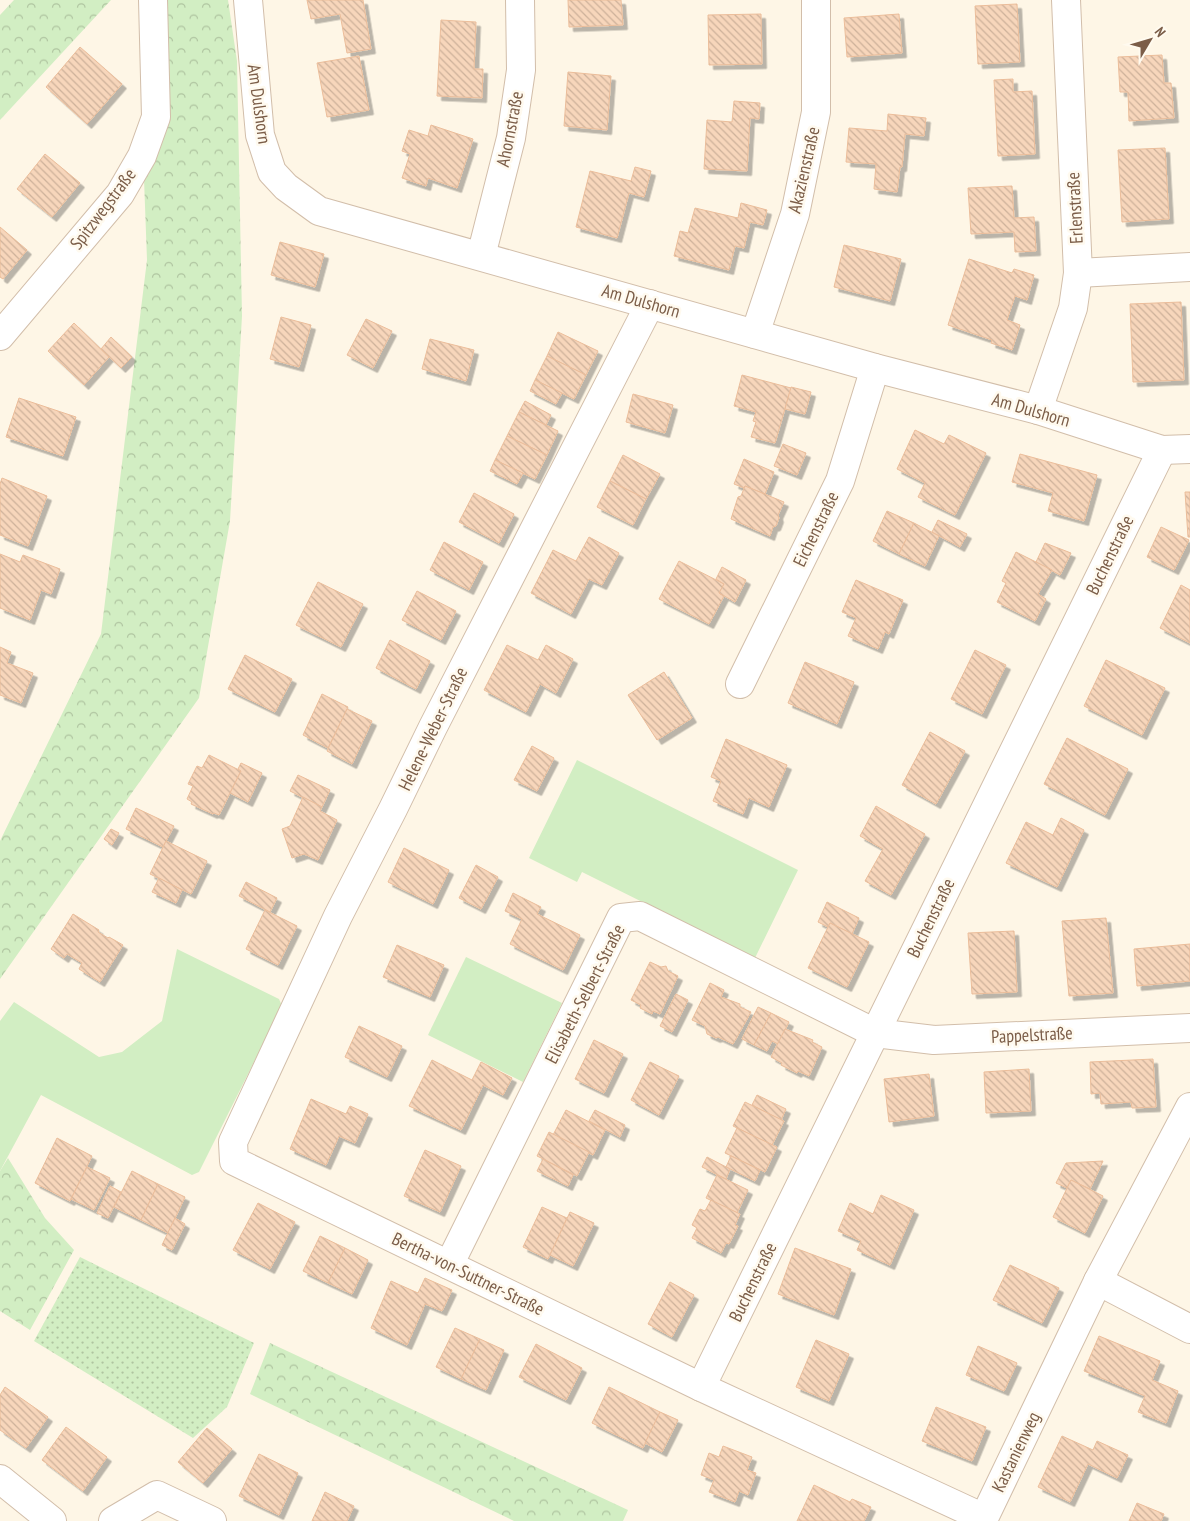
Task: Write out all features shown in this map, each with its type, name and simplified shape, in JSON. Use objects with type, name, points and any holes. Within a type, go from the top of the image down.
[{"type":"street","name":"Spitzwegstraße","points":[[0,336],[120,194],[142,156],[156,117],[153,0]]},
{"type":"street","name":"Am Dulshorn","points":[[248,0],[260,135],[272,172],[286,187],[319,211],[875,368],[1038,410],[1162,450],[1190,449]]},
{"type":"street","name":"Ahornstraße","points":[[481,256],[511,138],[521,70],[520,0]]},
{"type":"street","name":"Akazienstraße","points":[[755,334],[795,214],[816,112],[816,0]]},
{"type":"street","name":"Erlenstraße","points":[[1038,410],[1073,308],[1078,273],[1066,0],[1072,0]]},
{"type":"street","points":[[1078,273],[1190,267]]},
{"type":"street","name":"Helene-Weber-Straße","points":[[234,1161],[234,1142],[338,916],[650,304]]},
{"type":"street","name":"Eichenstraße","points":[[740,684],[840,481],[875,368]]},
{"type":"street","name":"Buchenstraße","points":[[701,1387],[1162,450]]},
{"type":"street","name":"Elisabeth-Selbert-Straße","points":[[449,1264],[621,918],[640,916],[875,1033]]},
{"type":"street","name":"Pappelstraße","points":[[875,1033],[934,1040],[1190,1028]]},
{"type":"street","name":"Kastanienweg","points":[[701,1387],[987,1520],[1098,1281],[1190,1108]]},
{"type":"street","name":"Bertha-von-Suttner-Straße","points":[[234,1161],[701,1387]]},
{"type":"street","points":[[1098,1281],[1190,1329]]},
{"type":"street","points":[[0,1479],[52,1521]]},
{"type":"street","points":[[113,1521],[157,1495],[212,1521]]},
{"type":"green space","points":[[14,0],[111,0],[0,120],[0,15]]},
{"type":"green space","points":[[167,0],[228,0],[237,61],[242,316],[230,521],[199,698],[0,979],[0,841],[101,634],[147,260],[144,179]]},
{"type":"green space","points":[[577,760],[798,870],[755,958],[582,872],[577,882],[529,858]]},
{"type":"green space","points":[[177,949],[279,999],[282,1006],[199,1172],[192,1175],[41,1095],[0,1171],[0,1021],[14,1002],[99,1057],[122,1052],[162,1021]]},
{"type":"green space","points":[[466,957],[562,1003],[523,1082],[428,1035]]},
{"type":"green space","points":[[8,1158],[45,1218],[74,1250],[30,1330],[0,1311],[0,1171]]},
{"type":"green space","points":[[80,1257],[254,1343],[227,1407],[193,1438],[34,1341]]},
{"type":"green space","points":[[270,1343],[628,1510],[623,1521],[514,1521],[250,1394]]},
{"type":"building","points":[[307,0],[363,0],[371,49],[347,53],[340,14],[311,19]]},
{"type":"building","points":[[568,0],[621,0],[623,25],[569,27]]},
{"type":"building","points":[[1017,4],[1020,62],[978,64],[975,6]]},
{"type":"building","points":[[761,14],[762,64],[709,65],[708,15]]},
{"type":"building","points":[[899,14],[902,53],[847,57],[844,18]]},
{"type":"building","points":[[441,20],[476,22],[474,69],[483,69],[482,98],[437,96]]},
{"type":"building","points":[[80,47],[122,84],[87,124],[46,87]]},
{"type":"building","points":[[1162,55],[1164,83],[1171,83],[1174,118],[1129,121],[1128,92],[1120,92],[1118,57]]},
{"type":"building","points":[[359,56],[369,110],[327,117],[317,63]]},
{"type":"building","points":[[568,72],[611,76],[607,130],[564,126]]},
{"type":"building","points":[[1013,79],[1013,92],[1032,91],[1035,154],[998,156],[994,80]]},
{"type":"building","points":[[734,101],[760,103],[759,119],[750,118],[747,171],[704,169],[707,120],[732,122]]},
{"type":"building","points":[[888,114],[926,118],[924,136],[905,134],[902,167],[900,167],[897,192],[874,189],[876,164],[846,162],[849,128],[887,131]]},
{"type":"building","points":[[431,125],[473,139],[457,188],[428,178],[426,186],[402,178],[410,154],[402,151],[409,130],[428,136]]},
{"type":"building","points":[[1165,148],[1169,219],[1122,222],[1118,150]]},
{"type":"building","points":[[45,154],[80,183],[52,217],[17,189]]},
{"type":"building","points":[[635,167],[651,171],[644,197],[629,193],[617,238],[576,227],[590,171],[631,181]]},
{"type":"building","points":[[1012,186],[1014,218],[1034,217],[1036,251],[1015,252],[1014,232],[971,234],[968,188]]},
{"type":"building","points":[[741,203],[767,210],[763,225],[750,222],[744,248],[735,246],[729,270],[674,256],[680,231],[688,233],[695,208],[738,218]]},
{"type":"building","points":[[0,227],[27,250],[3,279],[0,277]]},
{"type":"building","points":[[280,242],[324,254],[315,287],[271,275]]},
{"type":"building","points":[[844,245],[901,259],[890,301],[834,287]]},
{"type":"building","points":[[969,259],[1012,273],[1014,269],[1034,275],[1027,300],[1015,296],[1007,320],[1020,325],[1012,350],[991,343],[992,340],[948,325]]},
{"type":"building","points":[[1181,302],[1184,380],[1133,382],[1130,304]]},
{"type":"building","points":[[281,317],[311,325],[299,367],[270,359]]},
{"type":"building","points":[[366,319],[392,331],[373,368],[347,355]]},
{"type":"building","points":[[74,323],[109,357],[84,385],[48,351]]},
{"type":"building","points":[[558,332],[598,351],[586,375],[547,356]]},
{"type":"building","points":[[111,337],[132,357],[121,368],[101,349]]},
{"type":"building","points":[[430,339],[474,350],[466,381],[422,369]]},
{"type":"building","points":[[547,356],[586,375],[574,399],[535,380]]},
{"type":"building","points":[[742,375],[791,388],[775,443],[751,437],[756,422],[753,421],[756,412],[734,406]]},
{"type":"building","points":[[535,380],[562,393],[556,404],[530,391]]},
{"type":"building","points":[[791,387],[811,392],[805,414],[785,409]]},
{"type":"building","points":[[633,394],[673,405],[665,433],[626,422]]},
{"type":"building","points":[[19,398],[76,417],[63,456],[6,437]]},
{"type":"building","points":[[525,401],[551,415],[546,425],[519,412]]},
{"type":"building","points":[[519,412],[558,431],[547,455],[507,436]]},
{"type":"building","points":[[915,430],[944,444],[949,435],[986,453],[955,515],[918,497],[925,483],[897,469]]},
{"type":"building","points":[[507,436],[547,455],[535,479],[495,460]]},
{"type":"building","points":[[783,444],[806,453],[797,475],[774,466]]},
{"type":"building","points":[[1020,454],[1097,475],[1084,521],[1048,511],[1053,493],[1012,482]]},
{"type":"building","points":[[623,455],[660,474],[646,499],[610,481]]},
{"type":"building","points":[[744,459],[774,472],[765,494],[734,484]]},
{"type":"building","points":[[495,460],[523,473],[517,484],[490,471]]},
{"type":"building","points":[[2,478],[47,496],[28,546],[0,535],[0,484]]},
{"type":"building","points":[[610,481],[646,499],[633,525],[597,507]]},
{"type":"building","points":[[745,486],[784,502],[778,515],[779,518],[776,526],[773,527],[770,536],[731,519],[738,497],[741,496]]},
{"type":"building","points":[[1185,492],[1190,492],[1190,537],[1188,537]]},
{"type":"building","points":[[474,493],[514,514],[499,543],[459,522]]},
{"type":"building","points":[[887,511],[914,523],[899,554],[873,541]]},
{"type":"building","points":[[938,520],[967,534],[960,547],[932,532]]},
{"type":"building","points":[[914,523],[939,536],[925,566],[899,554]]},
{"type":"building","points":[[1161,527],[1189,540],[1174,570],[1147,557]]},
{"type":"building","points":[[589,537],[619,553],[602,585],[589,579],[571,614],[531,593],[553,550],[576,561]]},
{"type":"building","points":[[444,542],[483,562],[469,590],[430,570]]},
{"type":"building","points":[[1045,543],[1071,553],[1060,575],[1036,562]]},
{"type":"building","points":[[1016,552],[1052,570],[1038,594],[1046,599],[1035,621],[997,602],[1006,583],[1002,581]]},
{"type":"building","points":[[0,554],[20,562],[23,555],[60,569],[51,594],[41,590],[30,620],[0,608]]},
{"type":"building","points":[[679,561],[724,584],[719,593],[724,596],[709,624],[659,599]]},
{"type":"building","points":[[722,567],[746,580],[735,602],[719,593],[724,584],[716,579]]},
{"type":"building","points":[[856,580],[903,600],[889,634],[885,632],[878,649],[848,636],[856,618],[842,612]]},
{"type":"building","points":[[318,582],[363,604],[341,647],[296,625]]},
{"type":"building","points":[[1181,585],[1190,590],[1190,643],[1160,628]]},
{"type":"building","points":[[417,591],[456,611],[441,640],[402,620]]},
{"type":"building","points":[[390,640],[430,661],[416,689],[376,668]]},
{"type":"building","points":[[507,645],[538,660],[546,645],[573,659],[556,693],[540,684],[526,712],[484,690]]},
{"type":"building","points":[[0,647],[11,652],[7,663],[33,673],[21,703],[0,695]]},
{"type":"building","points":[[975,650],[1006,665],[982,714],[951,699]]},
{"type":"building","points":[[245,655],[292,679],[275,712],[228,689]]},
{"type":"building","points":[[1106,660],[1165,688],[1142,735],[1084,706]]},
{"type":"building","points":[[805,662],[854,682],[837,724],[788,703]]},
{"type":"building","points":[[664,672],[692,718],[657,740],[628,695]]},
{"type":"building","points":[[322,694],[348,707],[328,748],[303,735]]},
{"type":"building","points":[[347,709],[372,721],[352,764],[327,751]]},
{"type":"building","points":[[930,732],[965,751],[936,804],[902,785]]},
{"type":"building","points":[[1067,738],[1128,769],[1105,815],[1044,784]]},
{"type":"building","points":[[726,739],[787,765],[769,807],[749,798],[743,814],[713,801],[721,781],[711,777]]},
{"type":"building","points":[[532,746],[554,758],[537,791],[514,780]]},
{"type":"building","points":[[209,755],[241,771],[219,815],[191,804],[192,802],[187,799],[193,786],[188,784],[197,766],[202,768]]},
{"type":"building","points":[[241,763],[262,773],[248,802],[230,793],[241,771],[238,769]]},
{"type":"building","points":[[298,775],[330,790],[322,807],[290,791]]},
{"type":"building","points":[[303,797],[322,807],[320,811],[337,820],[318,860],[304,854],[292,858],[282,829],[290,826]]},
{"type":"building","points":[[876,806],[925,834],[891,895],[865,881],[883,849],[860,836]]},
{"type":"building","points":[[136,808],[174,826],[163,847],[126,829]]},
{"type":"building","points":[[1061,818],[1084,830],[1057,887],[1006,863],[1026,822],[1053,835]]},
{"type":"building","points":[[111,829],[119,833],[112,845],[104,839]]},
{"type":"building","points":[[166,841],[207,861],[191,894],[150,874]]},
{"type":"building","points":[[404,848],[449,870],[433,904],[388,882]]},
{"type":"building","points":[[476,865],[498,877],[481,909],[459,898]]},
{"type":"building","points":[[159,878],[182,890],[176,903],[152,892]]},
{"type":"building","points":[[246,882],[277,898],[270,912],[239,896]]},
{"type":"building","points":[[513,893],[541,907],[537,914],[580,935],[563,970],[510,944],[522,919],[505,911]]},
{"type":"building","points":[[827,902],[859,918],[852,934],[830,923],[828,927],[818,922]]},
{"type":"building","points":[[265,910],[297,926],[278,965],[246,949]]},
{"type":"building","points":[[73,914],[99,930],[98,932],[123,945],[100,982],[79,969],[82,963],[67,954],[64,958],[51,949]]},
{"type":"building","points":[[1106,918],[1113,993],[1069,996],[1062,921]]},
{"type":"building","points":[[830,923],[869,942],[847,987],[808,968]]},
{"type":"building","points":[[1014,931],[1017,992],[972,994],[968,933]]},
{"type":"building","points":[[1190,944],[1190,981],[1137,986],[1134,949]]},
{"type":"building","points":[[397,945],[444,965],[430,997],[383,977]]},
{"type":"building","points":[[650,962],[661,967],[666,966],[668,971],[678,976],[660,1014],[653,1011],[652,1014],[640,1008],[641,1005],[631,1000]]},
{"type":"building","points":[[710,983],[724,990],[721,997],[740,1004],[740,1007],[751,1012],[733,1044],[707,1034],[705,1026],[692,1020]]},
{"type":"building","points":[[676,994],[688,1000],[672,1032],[660,1026]]},
{"type":"building","points":[[758,1007],[771,1013],[754,1045],[742,1039]]},
{"type":"building","points":[[771,1013],[789,1022],[778,1044],[772,1041],[767,1051],[754,1045]]},
{"type":"building","points":[[359,1026],[402,1046],[387,1077],[345,1057]]},
{"type":"building","points":[[785,1029],[813,1040],[812,1042],[822,1047],[809,1076],[798,1071],[797,1073],[781,1065],[782,1063],[771,1057]]},
{"type":"building","points":[[594,1040],[623,1054],[604,1093],[575,1079]]},
{"type":"building","points":[[1153,1059],[1156,1107],[1132,1108],[1131,1102],[1101,1104],[1100,1093],[1091,1094],[1090,1062]]},
{"type":"building","points":[[432,1060],[472,1080],[481,1062],[512,1078],[503,1095],[483,1085],[461,1130],[409,1106]]},
{"type":"building","points":[[650,1062],[679,1076],[659,1115],[631,1100]]},
{"type":"building","points":[[1029,1069],[1031,1111],[986,1113],[984,1072]]},
{"type":"building","points":[[929,1074],[934,1116],[889,1122],[884,1079]]},
{"type":"building","points":[[757,1095],[786,1109],[781,1120],[752,1105]]},
{"type":"building","points":[[311,1099],[346,1114],[350,1106],[368,1114],[355,1143],[339,1136],[326,1165],[290,1149]]},
{"type":"building","points":[[745,1102],[784,1121],[772,1145],[733,1126]]},
{"type":"building","points":[[566,1110],[605,1130],[593,1155],[553,1135]]},
{"type":"building","points":[[595,1110],[625,1125],[620,1137],[589,1121]]},
{"type":"building","points":[[737,1128],[777,1147],[765,1172],[725,1153]]},
{"type":"building","points":[[549,1132],[589,1152],[577,1176],[537,1156]]},
{"type":"building","points":[[57,1138],[92,1156],[70,1201],[35,1183]]},
{"type":"building","points":[[425,1150],[461,1166],[440,1212],[404,1196]]},
{"type":"building","points":[[731,1156],[760,1170],[755,1181],[726,1167]]},
{"type":"building","points":[[707,1157],[730,1169],[726,1179],[702,1167]]},
{"type":"building","points":[[543,1159],[573,1175],[568,1186],[537,1171]]},
{"type":"building","points":[[1103,1161],[1090,1189],[1071,1180],[1067,1188],[1056,1183],[1066,1163]]},
{"type":"building","points":[[87,1167],[110,1178],[94,1210],[71,1199]]},
{"type":"building","points":[[132,1171],[158,1184],[141,1220],[114,1207]]},
{"type":"building","points":[[717,1175],[748,1190],[737,1213],[706,1198]]},
{"type":"building","points":[[1071,1180],[1103,1196],[1085,1233],[1053,1217]]},
{"type":"building","points":[[158,1184],[185,1197],[168,1233],[141,1220]]},
{"type":"building","points":[[110,1186],[121,1192],[108,1218],[97,1213]]},
{"type":"building","points":[[881,1195],[914,1210],[890,1265],[857,1250],[861,1241],[838,1231],[850,1203],[873,1214]]},
{"type":"building","points":[[711,1200],[740,1214],[735,1225],[738,1226],[729,1244],[726,1243],[721,1253],[692,1238],[697,1228],[692,1225],[700,1209],[705,1211]]},
{"type":"building","points":[[258,1203],[295,1222],[270,1269],[233,1250]]},
{"type":"building","points":[[542,1207],[567,1218],[548,1259],[523,1247]]},
{"type":"building","points":[[570,1212],[594,1223],[573,1266],[550,1255]]},
{"type":"building","points":[[175,1218],[185,1224],[172,1250],[162,1245]]},
{"type":"building","points":[[320,1236],[345,1248],[328,1283],[303,1271]]},
{"type":"building","points":[[345,1248],[368,1260],[352,1294],[328,1283]]},
{"type":"building","points":[[795,1248],[851,1269],[834,1315],[778,1294]]},
{"type":"building","points":[[1010,1265],[1059,1288],[1042,1323],[993,1300]]},
{"type":"building","points":[[425,1278],[452,1290],[442,1311],[425,1304],[407,1345],[371,1328],[391,1281],[418,1293]]},
{"type":"building","points":[[670,1282],[694,1295],[672,1337],[648,1324]]},
{"type":"building","points":[[455,1328],[480,1339],[461,1379],[436,1367]]},
{"type":"building","points":[[1099,1336],[1160,1361],[1152,1380],[1178,1391],[1166,1423],[1138,1412],[1145,1396],[1084,1371]]},
{"type":"building","points":[[480,1339],[504,1350],[486,1390],[461,1379]]},
{"type":"building","points":[[816,1340],[849,1354],[829,1401],[796,1387]]},
{"type":"building","points":[[536,1344],[582,1368],[566,1400],[519,1377]]},
{"type":"building","points":[[978,1346],[1017,1363],[1004,1391],[966,1375]]},
{"type":"building","points":[[5,1387],[48,1417],[26,1448],[0,1430],[0,1395]]},
{"type":"building","points":[[609,1387],[660,1412],[643,1448],[592,1423]]},
{"type":"building","points":[[936,1407],[986,1427],[972,1461],[922,1441]]},
{"type":"building","points":[[660,1412],[678,1420],[662,1452],[645,1443]]},
{"type":"building","points":[[66,1427],[107,1457],[83,1491],[42,1460]]},
{"type":"building","points":[[207,1428],[232,1449],[203,1483],[178,1462]]},
{"type":"building","points":[[1062,1436],[1093,1450],[1097,1441],[1128,1455],[1117,1478],[1088,1464],[1070,1502],[1038,1487]]},
{"type":"building","points":[[723,1446],[752,1457],[747,1470],[756,1473],[748,1495],[739,1491],[735,1502],[709,1492],[714,1480],[701,1475],[709,1453],[719,1457]]},
{"type":"building","points":[[259,1454],[298,1473],[279,1515],[239,1496]]},
{"type":"building","points":[[814,1485],[850,1502],[852,1499],[871,1507],[864,1521],[797,1521]]},
{"type":"building","points":[[325,1492],[354,1506],[347,1521],[312,1521]]},
{"type":"building","points":[[1137,1503],[1164,1514],[1161,1521],[1129,1521]]}]
